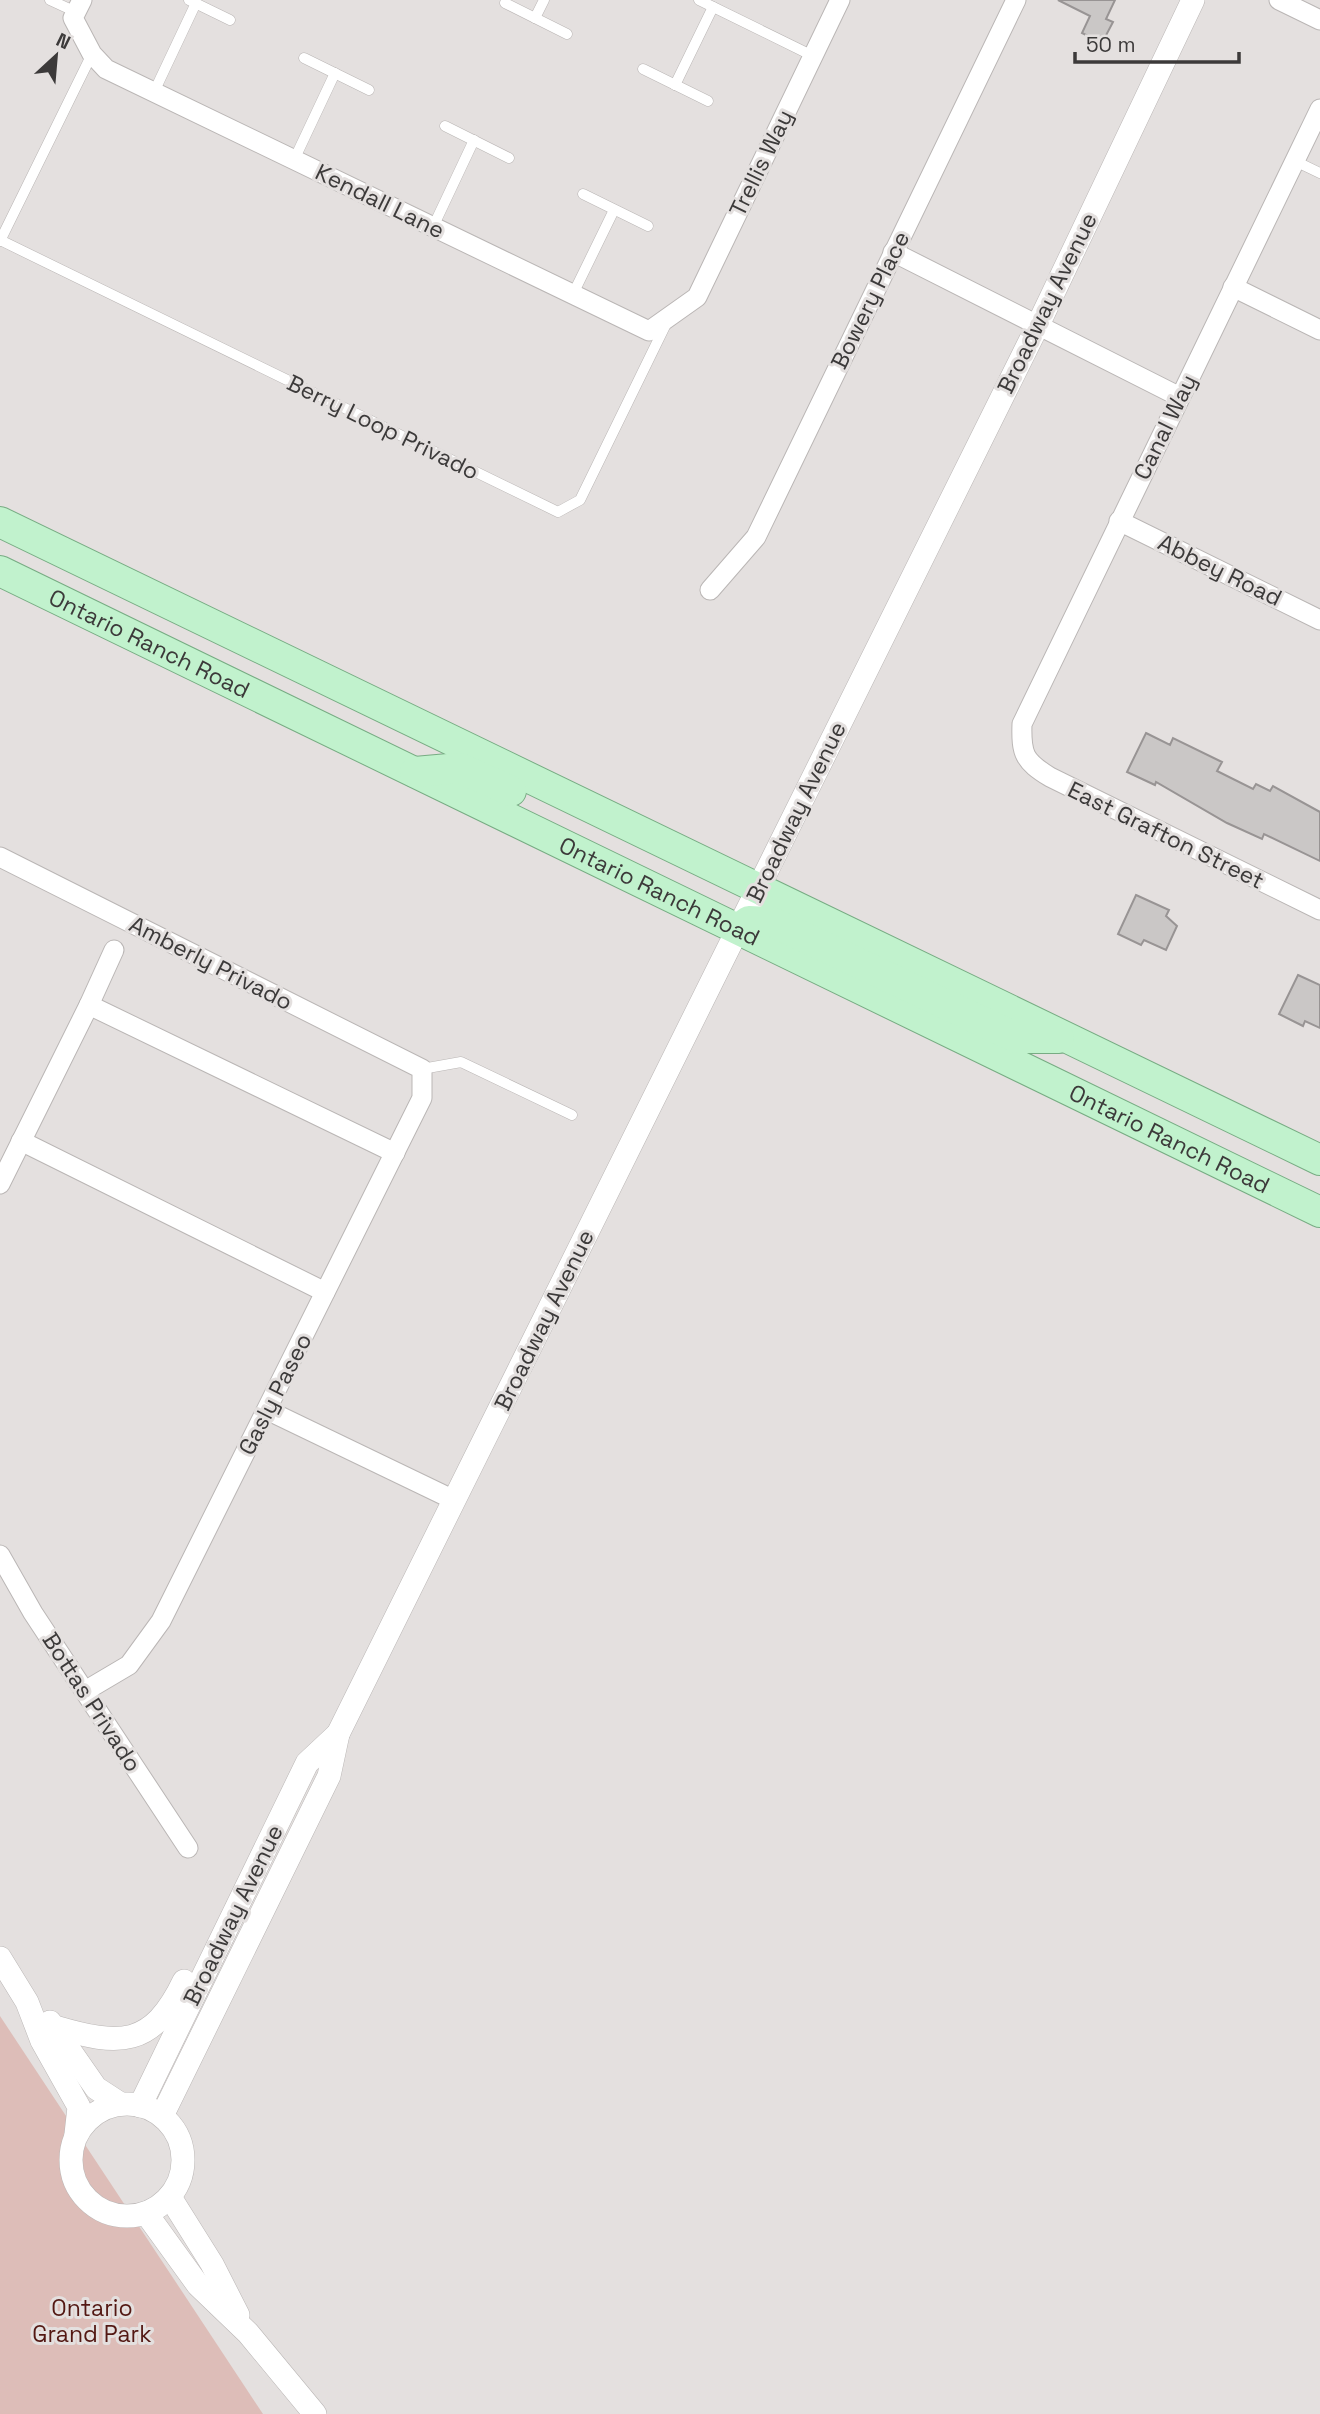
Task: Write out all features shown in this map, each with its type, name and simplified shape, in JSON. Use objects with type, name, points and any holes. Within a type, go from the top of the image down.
[{"type":"main road","name":"Ontario Ranch Road","points":[[0,522],[1320,1160]]},
{"type":"main road","name":"Ontario Ranch Road","points":[[0,571],[1320,1212]]},
{"type":"main road","points":[[415,772],[460,768],[734,899],[758,888]]},
{"type":"main road","points":[[738,929],[749,921],[772,922],[1017,1038],[1039,1041],[1066,1038]]},
{"type":"street","name":"Trellis Way","points":[[671,315],[697,297],[840,0]]},
{"type":"street","name":"Bowery Place","points":[[709,590],[756,537],[1016,0]]},
{"type":"street","name":"Broadway Avenue","points":[[163,2114],[328,1776],[338,1734],[1038,325],[1193,0]]},
{"type":"street","points":[[1279,0],[1320,20]]},
{"type":"street","points":[[79,6],[73,18],[92,54]]},
{"type":"street","name":"Kendall Lane","points":[[92,54],[106,69],[649,331],[671,315]]},
{"type":"street","name":"Canal Way","points":[[1021,748],[1022,723],[1320,109]]},
{"type":"street","points":[[893,252],[1180,397]]},
{"type":"street","points":[[1233,287],[1320,330]]},
{"type":"street","name":"Abbey Road","points":[[1119,521],[1320,620]]},
{"type":"street","name":"East Grafton Street","points":[[1021,748],[1031,765],[1050,777],[1320,910]]},
{"type":"street","name":"Amberly Privado","points":[[0,857],[422,1069]]},
{"type":"street","points":[[0,1184],[114,950]]},
{"type":"street","points":[[89,1005],[395,1153]]},
{"type":"street","name":"Gasly Paseo","points":[[85,1691],[129,1665],[161,1621],[422,1098],[422,1069]]},
{"type":"street","points":[[21,1141],[325,1292]]},
{"type":"street","points":[[267,1410],[454,1500]]},
{"type":"street","name":"Bottas Privado","points":[[0,1555],[33,1612],[188,1848]]},
{"type":"street","name":"Broadway Avenue","points":[[129,2104],[307,1763],[338,1734]]},
{"type":"street","points":[[55,2027],[102,2040],[131,2037],[153,2025],[172,2006],[260,1822],[307,1763]]},
{"type":"street","points":[[0,1958],[27,2002],[42,2041],[79,2107],[76,2134],[70,2150],[70,2167],[84,2197],[97,2208],[113,2215],[146,2213],[170,2197],[179,2182],[183,2149],[177,2132],[163,2114],[129,2104],[96,2088],[55,2027],[27,2002]]},
{"type":"street","points":[[76,2134],[93,2113],[129,2104]]},
{"type":"street","points":[[170,2197],[212,2264],[248,2333]]},
{"type":"street","points":[[146,2213],[198,2285],[248,2333],[315,2414]]},
{"type":"lane","points":[[50,0],[79,6]]},
{"type":"lane","points":[[535,18],[544,0]]},
{"type":"lane","points":[[699,0],[813,57]]},
{"type":"lane","points":[[154,92],[193,2],[230,20]]},
{"type":"lane","points":[[505,3],[566,34]]},
{"type":"lane","points":[[675,85],[713,7]]},
{"type":"lane","name":"Berry Loop Privado","points":[[92,54],[0,241],[558,512],[580,499],[671,315]]},
{"type":"lane","points":[[304,58],[369,90]]},
{"type":"lane","points":[[643,69],[708,101]]},
{"type":"lane","points":[[294,160],[335,73]]},
{"type":"lane","points":[[445,126],[509,158]]},
{"type":"lane","points":[[433,227],[474,140]]},
{"type":"lane","points":[[1295,161],[1320,173]]},
{"type":"lane","points":[[583,194],[648,226]]},
{"type":"lane","points":[[573,294],[614,210]]},
{"type":"lane","points":[[422,1069],[461,1062],[572,1115]]},
{"type":"green space","name":"Ontario Grand Park","points":[[0,2016],[263,2414],[0,2414]]},
{"type":"building","points":[[1058,0],[1115,0],[1106,19],[1113,22],[1102,43],[1082,33],[1090,16]]},
{"type":"building","points":[[1146,733],[1170,745],[1173,738],[1222,762],[1217,771],[1253,789],[1256,784],[1270,791],[1273,786],[1320,812],[1320,861],[1264,834],[1262,839],[1227,823],[1156,782],[1155,785],[1127,772]]},
{"type":"building","points":[[1136,895],[1169,910],[1166,916],[1177,926],[1166,950],[1144,940],[1141,945],[1118,934]]},
{"type":"building","points":[[1298,975],[1320,985],[1320,1028],[1305,1021],[1303,1026],[1279,1014]]}]
